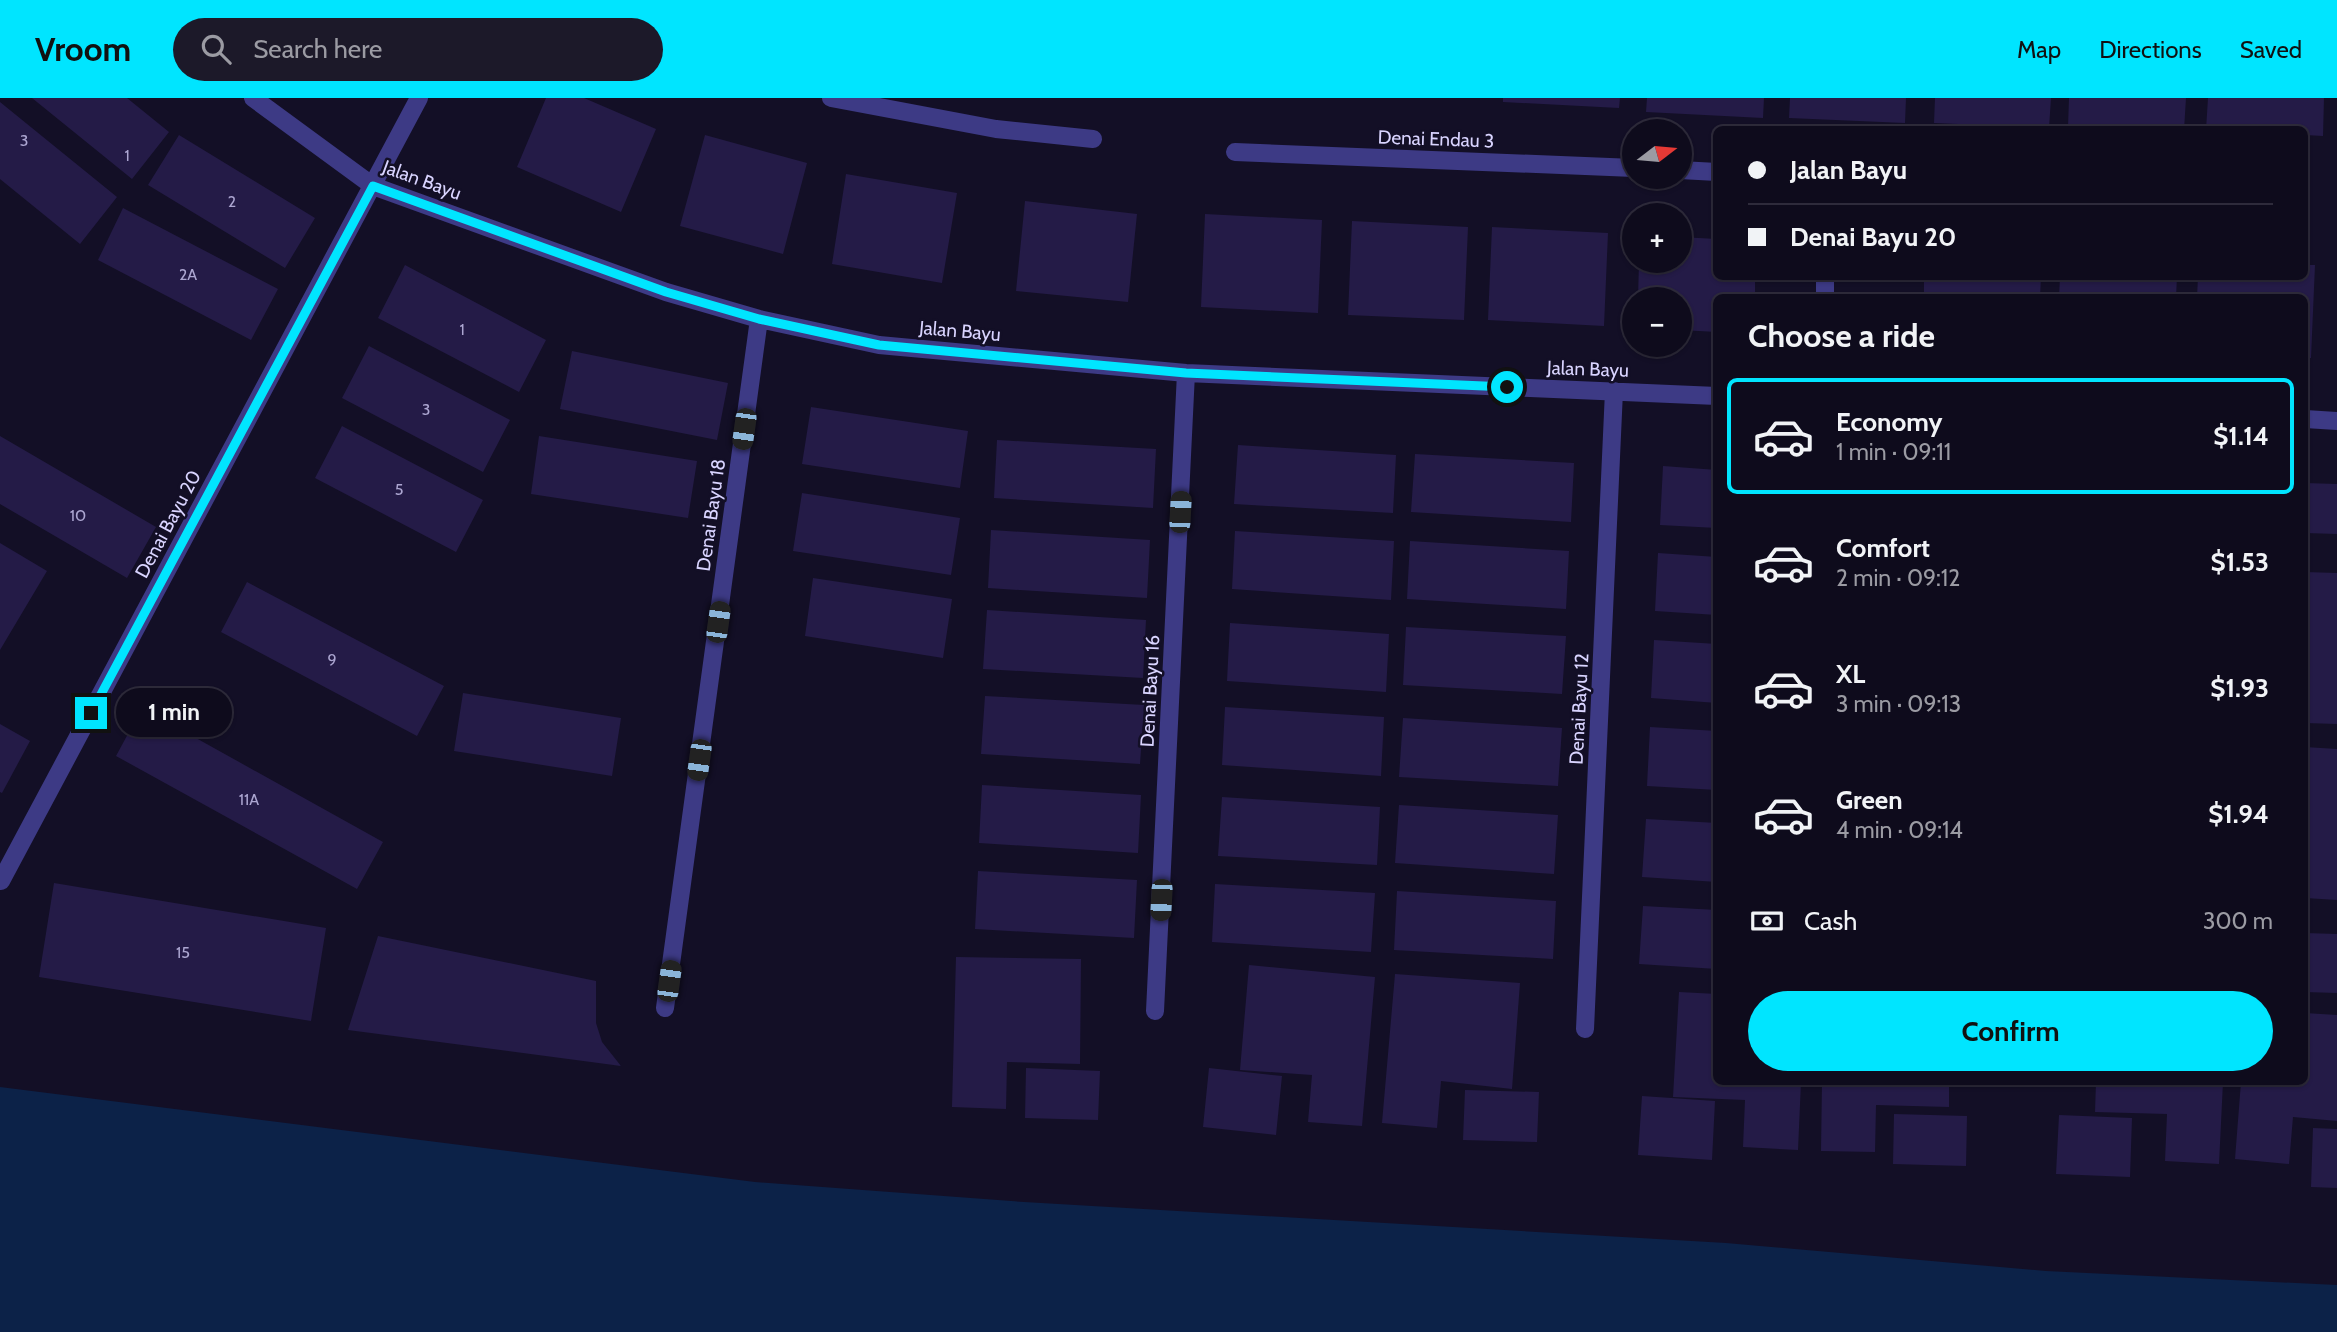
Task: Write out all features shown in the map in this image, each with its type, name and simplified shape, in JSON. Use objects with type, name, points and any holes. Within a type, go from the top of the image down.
[{"type":"street","name":"Jalan Bayu","points":[[253,98],[373,186],[666,292],[759,319],[879,345],[1186,373],[1713,396]]},
{"type":"street","name":"Denai Bayu 20","points":[[1,881],[419,98]]},
{"type":"street","points":[[831,98],[996,129],[1093,139]]},
{"type":"street","name":"Denai Endau 3","points":[[1235,152],[1622,168]]},
{"type":"street","points":[[1692,171],[1713,172]]},
{"type":"street","name":"Denai Bayu 18","points":[[665,1008],[759,319]]},
{"type":"street","name":"Denai Bayu 16","points":[[1155,1011],[1186,373]]},
{"type":"street","name":"Denai Bayu 12","points":[[1586,1029],[1614,391]]},
{"type":"street","points":[[2308,419],[2337,421]]},
{"type":"water","points":[[0,1087],[755,1182],[1024,1202],[1726,1243],[2046,1271],[2337,1285],[2337,1332],[0,1332]]},
{"type":"building","points":[[32,98],[127,98],[169,132],[132,179]]},
{"type":"building","points":[[546,98],[584,98],[656,129],[621,212],[517,167]]},
{"type":"building","points":[[1503,98],[1620,98],[1619,108],[1503,102]]},
{"type":"building","points":[[1647,98],[1764,98],[1763,118],[1646,112]]},
{"type":"building","points":[[1790,98],[1906,98],[1905,123],[1789,118]]},
{"type":"building","points":[[1935,98],[2051,98],[2049,126],[1934,123]]},
{"type":"building","points":[[2069,98],[2186,98],[2184,126],[2068,126]]},
{"type":"building","points":[[2208,98],[2324,98],[2323,136],[2308,135],[2308,126],[2206,126]]},
{"type":"building","points":[[0,102],[117,197],[80,244],[0,179]]},
{"type":"building","points":[[179,135],[315,218],[285,268],[148,185]]},
{"type":"building","points":[[705,135],[807,163],[783,254],[680,226]]},
{"type":"building","points":[[846,174],[957,193],[942,283],[832,264]]},
{"type":"building","points":[[1025,201],[1137,214],[1128,302],[1016,291]]},
{"type":"building","points":[[123,208],[278,289],[251,340],[98,260]]},
{"type":"building","points":[[1205,214],[1322,220],[1318,313],[1201,307]]},
{"type":"building","points":[[1352,221],[1468,227],[1464,320],[1348,315]]},
{"type":"building","points":[[1492,227],[1608,233],[1604,326],[1488,320]]},
{"type":"building","points":[[1692,238],[1713,239],[1713,280],[1755,280],[1755,294],[1713,294],[1713,332],[1692,331],[1692,287],[1638,287],[1639,273],[1692,273]]},
{"type":"building","points":[[405,265],[546,340],[519,392],[378,318]]},
{"type":"building","points":[[2308,265],[2315,265],[2311,358],[2308,358],[2308,294],[2197,294],[2198,280],[2308,280]]},
{"type":"building","points":[[1924,280],[2041,280],[2040,294],[1924,294]]},
{"type":"building","points":[[2060,280],[2177,280],[2176,294],[2059,294]]},
{"type":"building","points":[[369,346],[510,420],[483,472],[342,398]]},
{"type":"building","points":[[572,351],[728,383],[717,440],[560,409]]},
{"type":"building","points":[[811,407],[968,431],[960,488],[802,464]]},
{"type":"building","points":[[342,426],[483,500],[456,552],[315,478]]},
{"type":"building","points":[[0,436],[156,527],[127,578],[0,504]]},
{"type":"building","points":[[539,436],[697,461],[688,518],[531,494]]},
{"type":"building","points":[[997,440],[1156,449],[1153,508],[994,498]]},
{"type":"building","points":[[1238,445],[1396,455],[1393,513],[1234,504]]},
{"type":"building","points":[[1415,454],[1574,463],[1571,522],[1411,512]]},
{"type":"building","points":[[1663,466],[1713,470],[1713,528],[1660,525]]},
{"type":"building","points":[[2308,483],[2337,484],[2337,534],[2308,533]]},
{"type":"building","points":[[802,493],[960,518],[951,575],[793,551]]},
{"type":"building","points":[[991,530],[1150,540],[1147,598],[988,588]]},
{"type":"building","points":[[1235,531],[1394,541],[1391,600],[1232,589]]},
{"type":"building","points":[[1410,541],[1569,551],[1566,609],[1407,599]]},
{"type":"building","points":[[0,543],[47,571],[0,650]]},
{"type":"building","points":[[1658,553],[1713,557],[1713,615],[1655,611]]},
{"type":"building","points":[[2308,572],[2337,573],[2337,724],[2308,723]]},
{"type":"building","points":[[813,578],[952,599],[943,658],[805,636]]},
{"type":"building","points":[[247,582],[444,686],[417,736],[221,632]]},
{"type":"building","points":[[987,610],[1146,620],[1143,678],[983,669]]},
{"type":"building","points":[[1230,623],[1389,634],[1386,692],[1227,681]]},
{"type":"building","points":[[1406,627],[1566,636],[1562,694],[1403,685]]},
{"type":"building","points":[[1654,640],[1713,644],[1713,703],[1651,698]]},
{"type":"building","points":[[463,693],[621,718],[612,776],[454,751]]},
{"type":"building","points":[[985,696],[1144,705],[1140,764],[981,754]]},
{"type":"building","points":[[1225,707],[1384,717],[1381,776],[1222,765]]},
{"type":"building","points":[[142,708],[383,842],[357,889],[116,756]]},
{"type":"building","points":[[1403,718],[1562,728],[1558,786],[1399,777]]},
{"type":"building","points":[[0,724],[30,741],[2,793],[0,792]]},
{"type":"building","points":[[1650,727],[1713,731],[1713,790],[1647,786]]},
{"type":"building","points":[[2308,747],[2337,749],[2337,900],[2308,898]]},
{"type":"building","points":[[982,785],[1141,795],[1138,853],[979,843]]},
{"type":"building","points":[[1222,797],[1380,807],[1377,865],[1218,856]]},
{"type":"building","points":[[1399,805],[1558,815],[1554,874],[1395,863]]},
{"type":"building","points":[[1646,819],[1713,823],[1713,882],[1642,877]]},
{"type":"building","points":[[978,871],[1137,880],[1134,938],[975,929]]},
{"type":"building","points":[[54,883],[326,928],[311,1021],[39,977]]},
{"type":"building","points":[[1215,884],[1375,893],[1371,952],[1212,942]]},
{"type":"building","points":[[1397,891],[1556,901],[1553,959],[1394,950]]},
{"type":"building","points":[[1643,906],[1713,910],[1713,969],[1639,964]]},
{"type":"building","points":[[2308,933],[2337,934],[2337,993],[2308,992]]},
{"type":"building","points":[[378,936],[596,981],[596,1023],[602,1042],[621,1066],[348,1030]]},
{"type":"building","points":[[956,957],[1081,959],[1080,1064],[1007,1062],[1006,1109],[952,1107]]},
{"type":"building","points":[[1249,965],[1375,977],[1362,1126],[1308,1122],[1312,1075],[1240,1070]]},
{"type":"building","points":[[1395,974],[1520,983],[1512,1089],[1441,1081],[1437,1128],[1382,1123]]},
{"type":"building","points":[[1679,992],[1713,994],[1713,1085],[1801,1085],[1798,1150],[1743,1147],[1745,1100],[1673,1097]]},
{"type":"building","points":[[2308,1013],[2337,1015],[2337,1121],[2293,1117],[2289,1164],[2235,1159],[2241,1085],[2308,1085]]},
{"type":"building","points":[[1026,1068],[1100,1071],[1098,1120],[1025,1118]]},
{"type":"building","points":[[1209,1068],[1282,1076],[1276,1135],[1203,1127]]},
{"type":"building","points":[[1822,1085],[1949,1085],[1949,1107],[1876,1105],[1875,1152],[1821,1151]]},
{"type":"building","points":[[2096,1085],[2223,1085],[2219,1164],[2165,1161],[2167,1114],[2095,1112]]},
{"type":"building","points":[[1465,1090],[1539,1092],[1537,1142],[1463,1140]]},
{"type":"building","points":[[1642,1096],[1715,1101],[1712,1160],[1638,1155]]},
{"type":"building","points":[[1894,1114],[1967,1116],[1966,1166],[1893,1164]]},
{"type":"building","points":[[2059,1115],[2132,1118],[2130,1177],[2056,1174]]},
{"type":"building","points":[[2313,1128],[2337,1129],[2337,1188],[2311,1187]]},
{"type":"route","points":[[91,713],[373,186],[666,292],[759,319],[879,345],[1186,373],[1507,387]]}]
